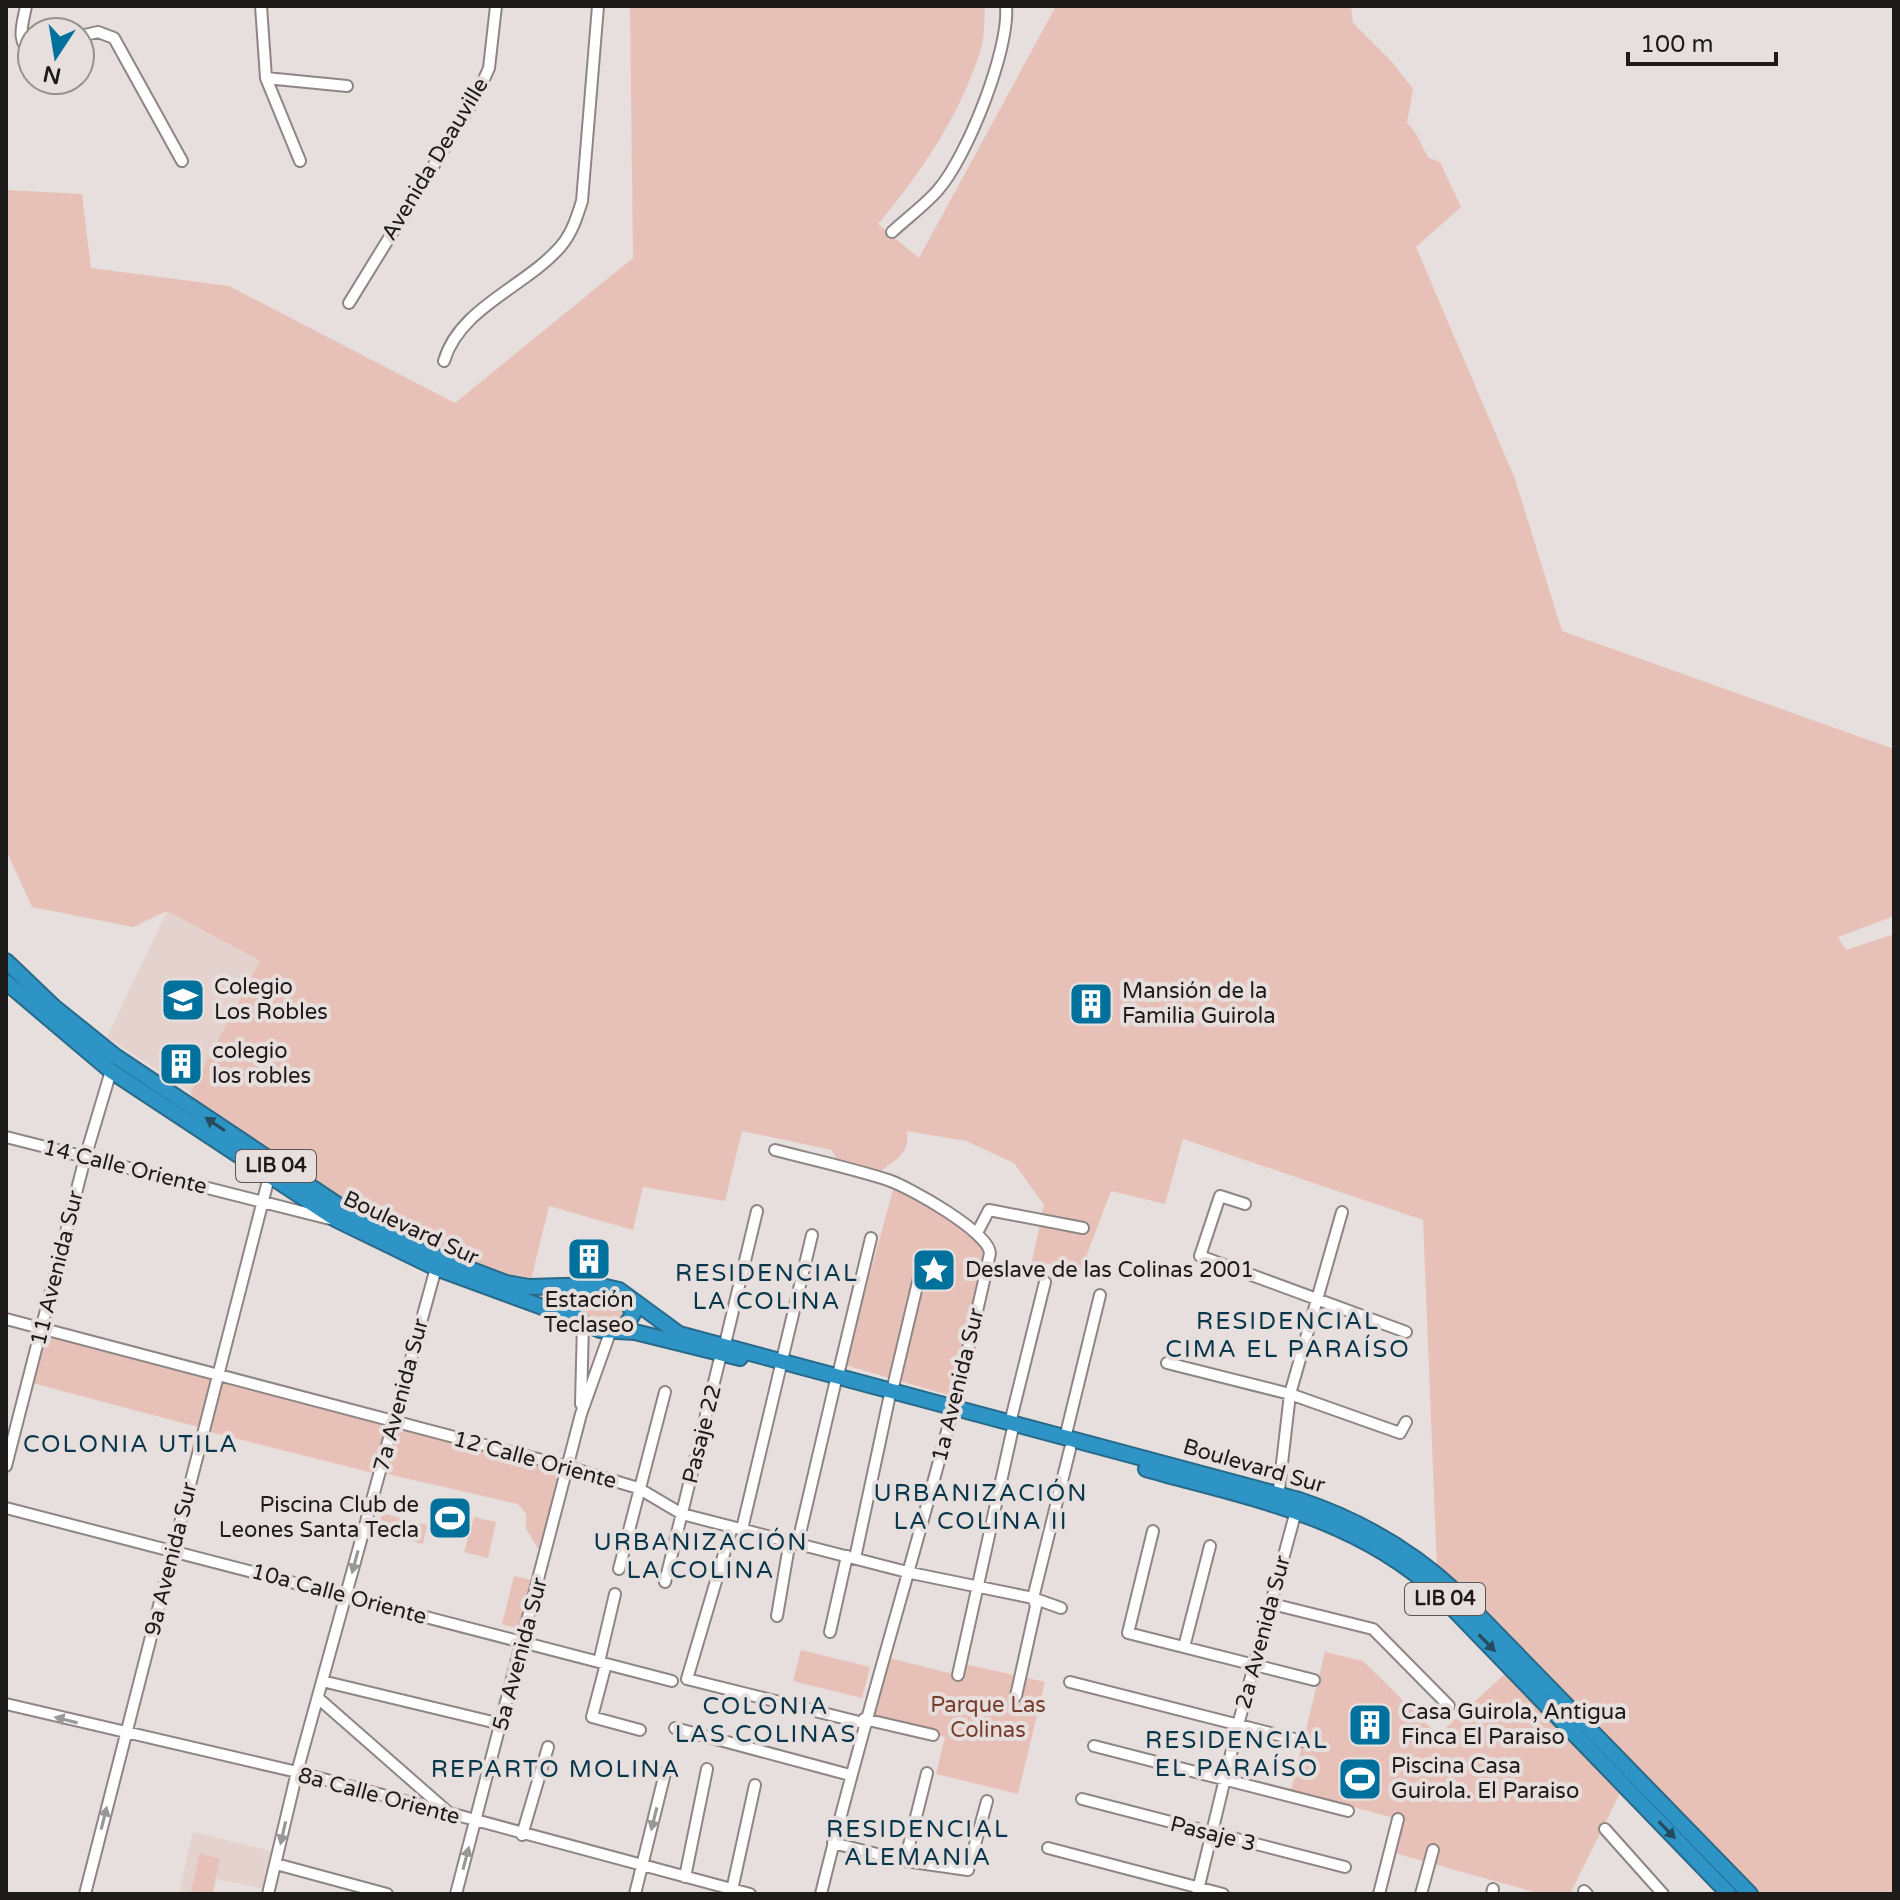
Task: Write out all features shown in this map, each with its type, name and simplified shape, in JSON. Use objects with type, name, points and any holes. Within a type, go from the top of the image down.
[{"type":"highway","name":"Boulevard Sur","points":[[6,961],[54,1007],[115,1056],[368,1225],[422,1251],[506,1283],[529,1287],[586,1287]]},
{"type":"highway","name":"Boulevard Sur","points":[[6,982],[111,1071],[337,1220],[436,1268],[580,1321]]},
{"type":"highway","name":"LIB 04","points":[[586,1287],[605,1286],[624,1294]]},
{"type":"highway","points":[[580,1321],[573,1309],[574,1298],[586,1287]]},
{"type":"highway","name":"Boulevard Sur","points":[[624,1294],[676,1333],[723,1349],[1277,1500],[1370,1529],[1439,1576],[1750,1894]]},
{"type":"highway","points":[[614,1330],[625,1327],[633,1314],[624,1294]]},
{"type":"highway","name":"LIB 04","points":[[580,1321],[614,1330]]},
{"type":"highway","name":"Boulevard Sur","points":[[614,1330],[723,1349]]},
{"type":"highway","name":"Boulevard Sur","points":[[1277,1500],[1372,1543],[1432,1587],[1729,1894]]},
{"type":"street","points":[[261,6],[266,78],[300,161]]},
{"type":"street","name":"Avenida Deauville","points":[[349,303],[477,95],[489,68],[496,6]]},
{"type":"street","points":[[444,361],[449,346],[462,326],[562,246],[575,224],[582,201],[598,6]]},
{"type":"street","points":[[892,232],[938,190],[950,173],[996,73],[1006,6]]},
{"type":"street","points":[[96,32],[114,38],[182,161]]},
{"type":"street","points":[[266,78],[347,86]]},
{"type":"street","name":"11 Avenida Sur","points":[[6,1466],[85,1158],[111,1071]]},
{"type":"street","name":"14 Calle Oriente","points":[[6,1137],[337,1220]]},
{"type":"street","points":[[775,1150],[889,1180],[978,1231],[989,1210],[1083,1228]]},
{"type":"street","name":"9a Avenida Sur","points":[[85,1894],[269,1177]]},
{"type":"street","points":[[1245,1204],[1220,1196],[1200,1256],[1406,1332]]},
{"type":"street","name":"Pasaje 22","points":[[665,1582],[757,1211]]},
{"type":"street","points":[[1277,1500],[1290,1394],[1342,1212]]},
{"type":"street","name":"1a Avenida Sur","points":[[821,1894],[864,1721],[911,1573],[990,1253],[990,1245],[978,1231]]},
{"type":"street","points":[[812,1235],[737,1528],[687,1679],[933,1735]]},
{"type":"street","points":[[777,1616],[871,1238]]},
{"type":"street","points":[[830,1632],[923,1261]]},
{"type":"street","name":"7a Avenida Sur","points":[[268,1894],[297,1772],[436,1268]]},
{"type":"street","points":[[958,1675],[1045,1282]]},
{"type":"street","points":[[1016,1696],[1036,1606],[1033,1598],[1100,1295]]},
{"type":"street","name":"12 Calle Oriente","points":[[6,1319],[568,1467],[638,1488],[682,1514],[911,1573],[1033,1598],[1061,1608]]},
{"type":"street","name":"5a Avenida Sur","points":[[580,1321],[581,1414]]},
{"type":"street","name":"5a Avenida Sur","points":[[456,1894],[581,1414],[614,1330]]},
{"type":"street","points":[[1167,1363],[1290,1394],[1400,1433],[1406,1422]]},
{"type":"street","points":[[619,1569],[665,1392]]},
{"type":"street","name":"10a Calle Oriente","points":[[6,1508],[672,1681]]},
{"type":"street","name":"2a Avenida Sur","points":[[1198,1891],[1238,1725],[1296,1511]]},
{"type":"street","points":[[1153,1531],[1127,1632],[1314,1680]]},
{"type":"street","points":[[1184,1647],[1210,1546]]},
{"type":"street","points":[[615,1594],[592,1717],[640,1730]]},
{"type":"street","points":[[1272,1604],[1373,1629],[1449,1706]]},
{"type":"street","points":[[322,1681],[501,1724]]},
{"type":"street","points":[[1070,1682],[1302,1741]]},
{"type":"street","points":[[318,1698],[452,1816]]},
{"type":"street","name":"8a Calle Oriente","points":[[6,1704],[126,1735],[297,1772],[750,1894]]},
{"type":"street","points":[[675,1728],[850,1775]]},
{"type":"street","points":[[1094,1746],[1348,1811]]},
{"type":"street","points":[[522,1835],[548,1747]]},
{"type":"street","points":[[685,1877],[707,1769]]},
{"type":"street","points":[[635,1894],[665,1773]]},
{"type":"street","points":[[905,1861],[927,1773]]},
{"type":"street","points":[[732,1890],[755,1785]]},
{"type":"street","name":"Pasaje 3","points":[[1082,1799],[1345,1867]]},
{"type":"street","points":[[833,1843],[905,1861],[962,1871],[971,1869],[987,1801]]},
{"type":"street","points":[[1379,1894],[1398,1819]]},
{"type":"street","points":[[1605,1829],[1663,1894]]},
{"type":"street","points":[[1048,1848],[1198,1891],[1223,1894]]},
{"type":"street","points":[[1421,1894],[1433,1850]]},
{"type":"street","points":[[276,1864],[387,1894]]},
{"type":"shaded area","name":"Colegio Los Robles","points":[[167,911],[261,962],[191,1092],[107,1037]]},
{"type":"shaded area","points":[[193,1832],[274,1852],[264,1889],[217,1879],[213,1894],[179,1894]]},
{"type":"green space","points":[[630,6],[985,6],[982,44],[963,97],[924,163],[878,224],[919,258],[1056,6],[1351,6],[1353,23],[1393,63],[1413,89],[1407,123],[1429,158],[1440,162],[1461,207],[1416,247],[1515,479],[1562,631],[1894,749],[1894,916],[1838,937],[1846,950],[1894,934],[1894,1894],[1758,1894],[1437,1568],[1423,1220],[1183,1139],[1165,1204],[1111,1191],[1081,1270],[1032,1261],[1044,1205],[1014,1163],[966,1141],[907,1131],[903,1152],[877,1175],[839,1164],[832,1150],[742,1131],[725,1201],[643,1187],[633,1230],[549,1206],[528,1292],[567,1293],[561,1307],[510,1288],[415,1242],[325,1189],[192,1100],[191,1092],[260,961],[167,911],[133,927],[32,907],[6,850],[6,190],[82,194],[91,268],[229,286],[455,403],[633,258]]},
{"type":"green space","points":[[895,1183],[974,1229],[989,1256],[955,1397],[845,1365]]},
{"type":"green space","points":[[594,1292],[621,1302],[625,1310],[622,1319],[600,1322],[580,1311],[580,1299]]},
{"type":"green space","points":[[46,1334],[212,1379],[198,1427],[32,1383]]},
{"type":"green space","points":[[223,1380],[387,1425],[373,1473],[210,1432]]},
{"type":"green space","points":[[395,1427],[563,1469],[542,1555],[526,1529],[526,1514],[518,1504],[383,1473]]},
{"type":"green space","points":[[382,1513],[427,1525],[423,1544],[377,1532]]},
{"type":"green space","points":[[474,1517],[496,1522],[488,1558],[464,1552]]},
{"type":"green space","points":[[514,1576],[535,1581],[522,1630],[502,1624]]},
{"type":"green space","points":[[801,1650],[870,1667],[862,1698],[793,1681]]},
{"type":"green space","points":[[1325,1652],[1363,1661],[1438,1735],[1506,1673],[1622,1789],[1570,1894],[1541,1894],[1391,1852],[1401,1820],[1291,1790]]},
{"type":"green space","name":"Parque Las Colinas","points":[[889,1658],[957,1675],[960,1663],[1045,1682],[1018,1794],[936,1774],[945,1737],[872,1722]]},
{"type":"green space","points":[[200,1853],[220,1859],[212,1894],[191,1891]]},
{"type":"water","name":"Piscina Casa Guirola. El Paraiso","points":[[1347,1759],[1381,1769],[1373,1799],[1339,1789]]},
{"type":"place","name":"Colegio Los Robles","points":[[183,1000]]},
{"type":"place","name":"Mansión de la Familia Guirola","points":[[1091,1004]]},
{"type":"place","name":"colegio los robles","points":[[181,1064]]},
{"type":"place","name":"Estación Teclaseo","points":[[589,1259]]},
{"type":"place","name":"Deslave de las Colinas 2001","points":[[934,1270]]},
{"type":"place","name":"Piscina Club de Leones Santa Tecla","points":[[450,1518]]},
{"type":"place","name":"Casa Guirola, Antigua Finca El Paraiso","points":[[1370,1725]]},
{"type":"place","name":"Piscina Casa Guirola. El Paraiso","points":[[1360,1779]]},
{"type":"district","name":"RESIDENCIAL LA COLINA","points":[[767,1287]]},
{"type":"district","name":"RESIDENCIAL CIMA EL PARAÍSO","points":[[1288,1335]]},
{"type":"district","name":"COLONIA UTILA","points":[[131,1444]]},
{"type":"district","name":"URBANIZACIÓN LA COLINA II","points":[[981,1507]]},
{"type":"district","name":"URBANIZACIÓN LA COLINA","points":[[701,1556]]},
{"type":"district","name":"COLONIA LAS COLINAS","points":[[766,1720]]},
{"type":"district","name":"RESIDENCIAL EL PARAÍSO","points":[[1237,1754]]},
{"type":"district","name":"REPARTO MOLINA","points":[[556,1769]]},
{"type":"district","name":"RESIDENCIAL ALEMANIA","points":[[918,1843]]}]
